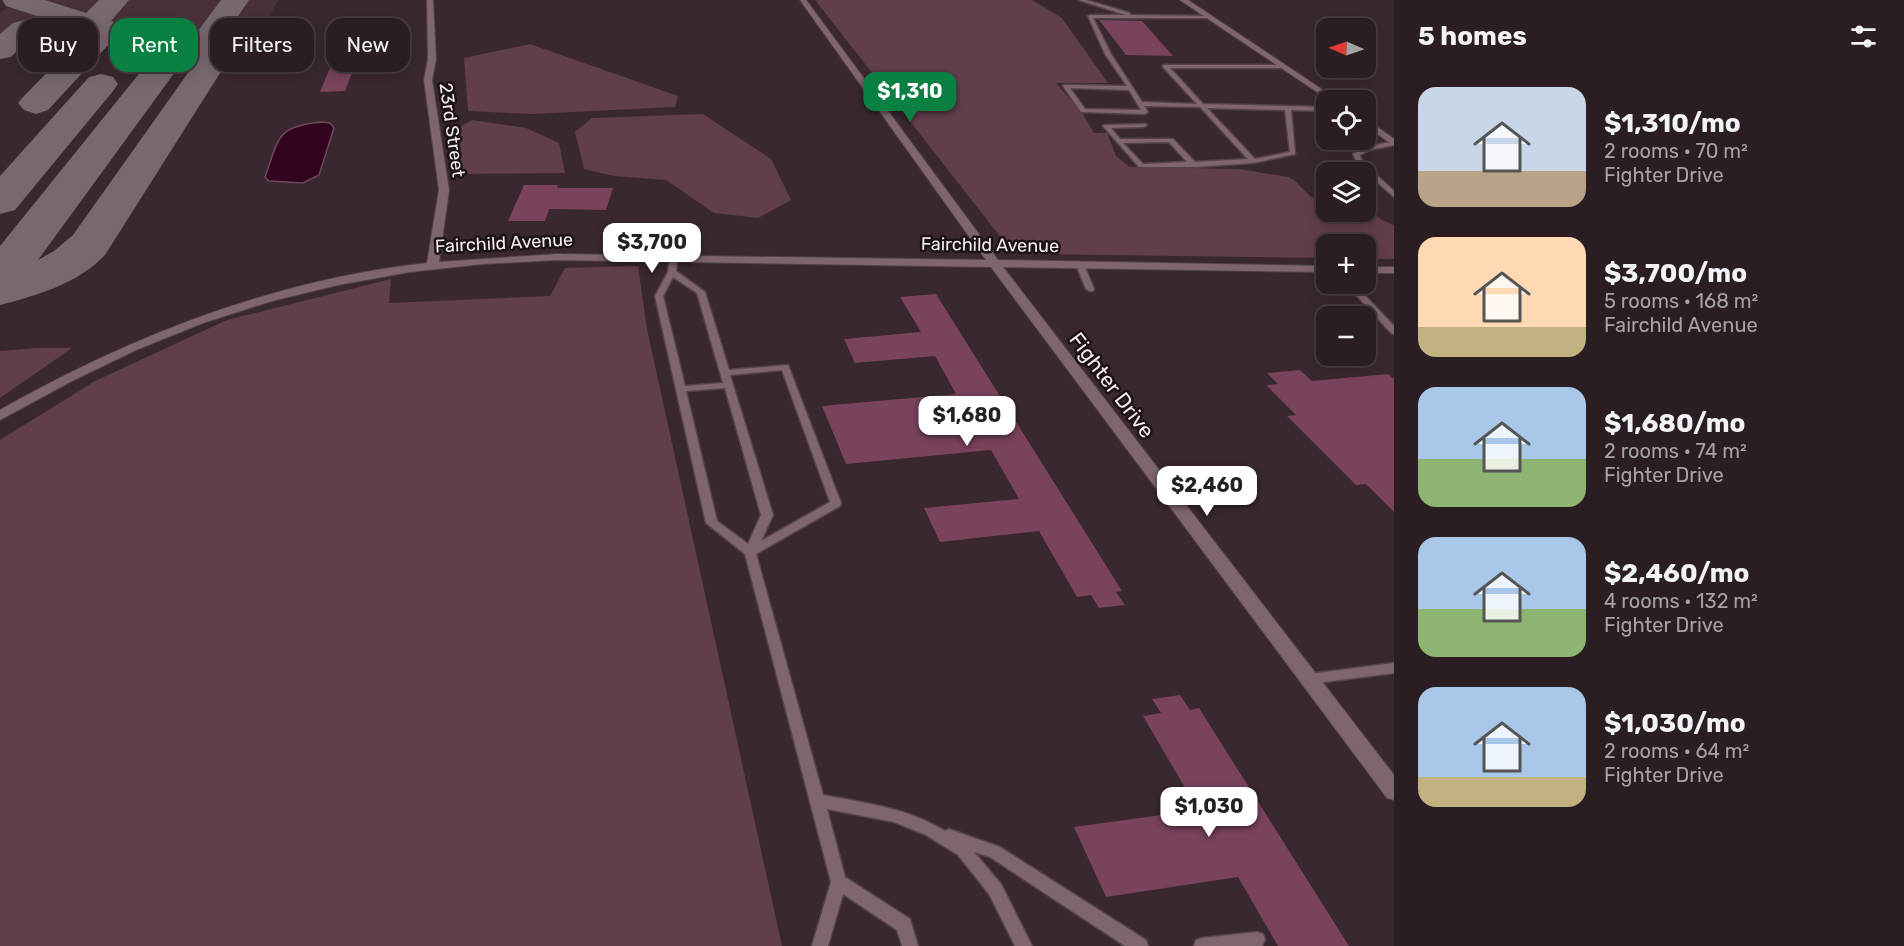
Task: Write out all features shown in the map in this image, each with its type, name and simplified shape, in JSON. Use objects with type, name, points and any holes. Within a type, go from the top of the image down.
[{"type":"street","name":"23rd Street","points":[[430,0],[432,59],[428,80],[444,190],[433,264]]},
{"type":"street","name":"Fighter Drive","points":[[803,0],[994,263],[1394,791]]},
{"type":"street","points":[[1183,0],[1319,90]]},
{"type":"street","points":[[1376,129],[1394,143]]},
{"type":"street","name":"Fairchild Avenue","points":[[0,416],[76,373],[139,343],[192,322],[300,289],[433,264],[557,257],[1316,269]]},
{"type":"street","points":[[1376,270],[1394,270]]},
{"type":"lane","points":[[1082,0],[1105,5],[1136,17]]},
{"type":"lane","points":[[1105,5],[1111,3]]},
{"type":"lane","points":[[1131,88],[1066,86],[1083,111],[1145,112],[1131,88],[1108,54],[1090,16],[1209,17]]},
{"type":"lane","points":[[1253,161],[1165,66],[1284,67]]},
{"type":"lane","points":[[1141,104],[1316,109]]},
{"type":"lane","points":[[1144,125],[1106,126],[1141,166],[1253,161],[1293,153],[1288,108]]},
{"type":"lane","points":[[1118,141],[1172,140],[1194,165]]},
{"type":"lane","points":[[1394,143],[1368,148],[1356,154],[1360,164],[1394,195]]},
{"type":"lane","points":[[673,259],[672,272],[659,296],[712,523],[750,552],[839,882],[820,946]]},
{"type":"lane","points":[[1080,265],[1090,289]]},
{"type":"lane","points":[[672,272],[701,292],[766,515],[750,552]]},
{"type":"lane","points":[[1359,294],[1394,331]]},
{"type":"lane","points":[[725,373],[785,368],[836,503],[750,552]]},
{"type":"lane","points":[[681,389],[729,385]]},
{"type":"lane","points":[[1310,679],[1394,668]]},
{"type":"lane","points":[[817,801],[895,816],[995,852],[1140,946]]},
{"type":"lane","points":[[931,830],[963,850],[995,889],[1024,946]]},
{"type":"lane","points":[[839,882],[904,925],[910,946]]},
{"type":"lane","points":[[1202,946],[1257,940]]},
{"type":"shaded area","points":[[16,0],[279,0],[267,18],[210,18],[210,30],[198,30],[198,18],[110,18],[110,34],[98,35],[98,18],[18,18],[18,38],[0,39],[0,13]]},
{"type":"shaded area","points":[[815,0],[1032,0],[1062,18],[1108,83],[1056,83],[1082,113],[1094,133],[1107,133],[1116,156],[1130,167],[1239,169],[1288,177],[1311,197],[1316,198],[1316,222],[1376,222],[1376,215],[1394,225],[1394,259],[1376,259],[1376,234],[1316,234],[1316,258],[1030,254],[1014,251],[999,235]]},
{"type":"shaded area","points":[[530,44],[678,96],[675,107],[531,114],[468,111],[464,58]]},
{"type":"shaded area","points":[[703,114],[771,159],[791,200],[758,218],[714,213],[666,180],[614,176],[584,169],[575,132],[592,118]]},
{"type":"shaded area","points":[[472,120],[526,128],[559,143],[565,173],[456,174],[450,133]]},
{"type":"shaded area","points":[[322,122],[330,123],[334,128],[319,175],[303,183],[269,181],[265,177],[273,153],[282,136],[296,127]]},
{"type":"shaded area","points":[[638,266],[647,329],[782,946],[0,946],[0,440],[95,381],[227,320],[391,279],[389,303],[550,296],[565,268]]},
{"type":"shaded area","points":[[72,348],[0,398],[0,351]]},
{"type":"building","points":[[1099,20],[1142,21],[1173,56],[1126,55]]},
{"type":"building","points":[[328,72],[352,72],[345,91],[320,92]]},
{"type":"building","points":[[524,185],[558,185],[557,188],[613,188],[606,210],[549,209],[545,221],[508,221]]},
{"type":"building","points":[[936,294],[1122,591],[1116,592],[1125,605],[1099,608],[1091,595],[1077,597],[1039,531],[940,542],[924,508],[1019,499],[991,450],[846,464],[822,406],[956,394],[935,356],[855,363],[844,339],[921,332],[900,297]]},
{"type":"building","points":[[1300,370],[1312,381],[1388,374],[1394,379],[1394,512],[1366,484],[1356,485],[1287,416],[1296,415],[1266,385],[1278,384],[1267,373]]},
{"type":"building","points":[[1180,695],[1190,710],[1199,708],[1349,946],[1278,946],[1238,877],[1106,897],[1074,827],[1198,810],[1143,716],[1161,713],[1152,699]]},
{"type":"taxiway","points":[[16,0],[99,27]]},
{"type":"taxiway","points":[[99,27],[95,21],[115,0]]},
{"type":"taxiway","points":[[0,290],[60,267],[81,254],[89,245],[206,70],[207,64],[197,58],[197,53],[235,0]]},
{"type":"taxiway","points":[[36,103],[102,34],[104,30],[99,27]]},
{"type":"taxiway","points":[[99,27],[110,30]]},
{"type":"taxiway","points":[[0,50],[18,34]]},
{"type":"taxiway","points":[[0,266],[12,260],[28,243],[158,72]]},
{"type":"taxiway","points":[[0,201],[101,84]]}]
